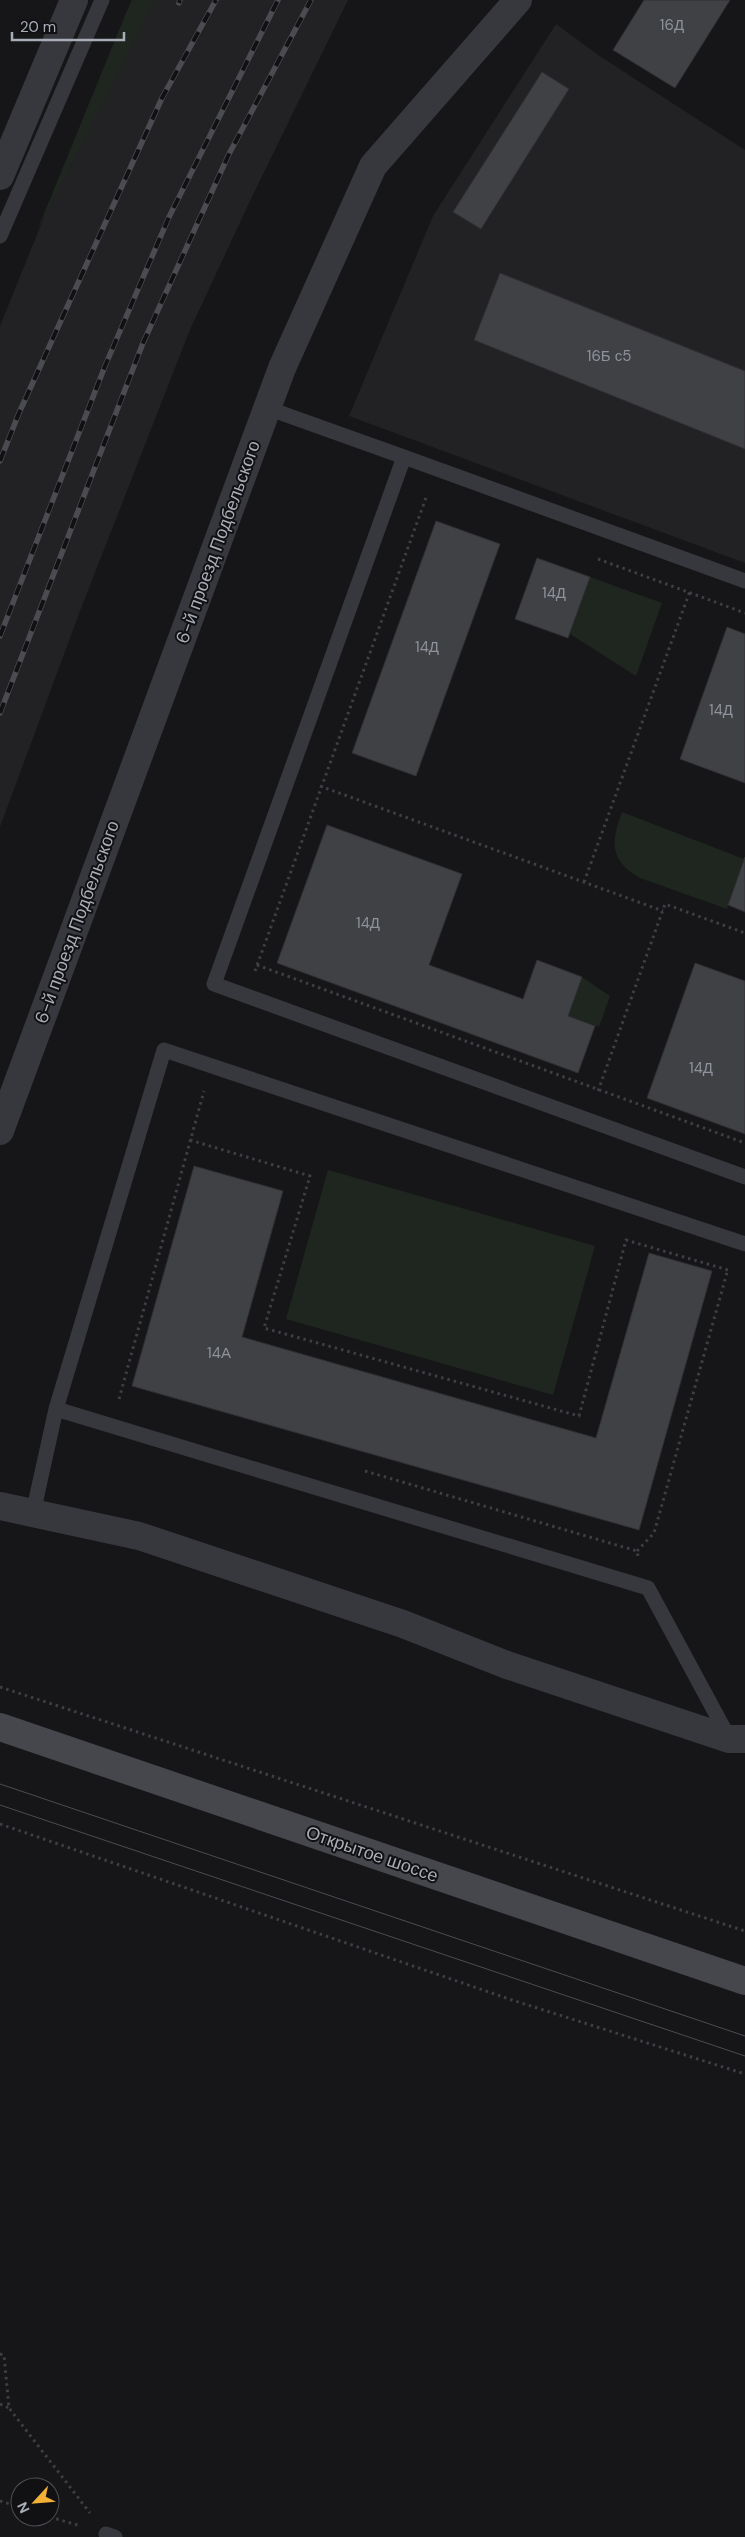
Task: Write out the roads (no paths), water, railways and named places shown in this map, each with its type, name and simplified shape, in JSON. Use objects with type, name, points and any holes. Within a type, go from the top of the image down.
[{"type":"main road","name":"Открытое шоссе","points":[[0,1727],[745,1981]]},
{"type":"street","points":[[0,176],[74,0]]},
{"type":"street","name":"6-й проезд Подбельского","points":[[0,1131],[282,368],[374,166],[518,0]]},
{"type":"street","points":[[0,1506],[139,1536],[403,1624],[507,1665],[737,1739]]},
{"type":"lane","points":[[0,236],[102,0]]},
{"type":"lane","points":[[267,408],[745,581]]},
{"type":"lane","points":[[404,457],[214,984],[745,1177]]},
{"type":"lane","points":[[33,1513],[56,1409],[164,1050],[740,1243]]},
{"type":"lane","points":[[56,1409],[648,1588],[737,1739]]},
{"type":"tram line","points":[[0,1784],[745,2036]]},
{"type":"tram line","points":[[0,1805],[745,2056]]},
{"type":"railway","points":[[0,461],[19,413],[162,98],[216,0]]},
{"type":"railway","points":[[0,636],[105,366],[169,217],[278,0]]},
{"type":"railway","points":[[0,713],[143,343],[229,154],[311,0]]}]
